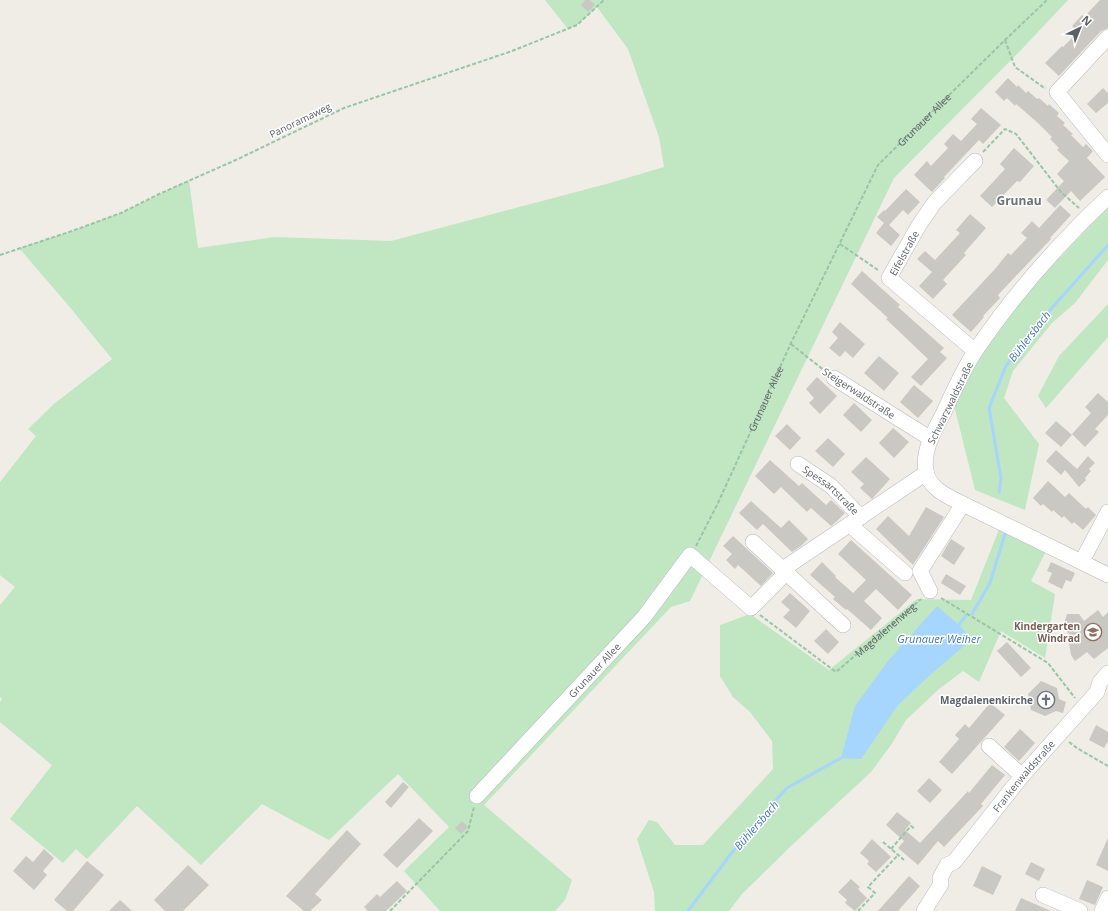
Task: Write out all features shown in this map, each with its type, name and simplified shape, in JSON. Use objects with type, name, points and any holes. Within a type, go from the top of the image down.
[{"type":"street","points":[[1108,37],[1057,92],[1108,155]]},
{"type":"street","name":"Eifelstraße","points":[[975,160],[935,202],[919,226],[889,278],[976,351]]},
{"type":"street","name":"Schwarzwaldstraße","points":[[926,473],[925,456],[931,439],[976,351],[1025,284],[1088,216],[1108,197]]},
{"type":"street","name":"Steigerwaldstraße","points":[[834,378],[931,439]]},
{"type":"street","name":"Spessartstraße","points":[[798,464],[831,486],[856,521],[904,573]]},
{"type":"street","points":[[926,473],[932,483],[940,491],[963,504],[1108,575]]},
{"type":"street","name":"Spessartstraße","points":[[751,608],[785,571],[926,473]]},
{"type":"street","points":[[930,591],[920,571],[963,504]]},
{"type":"street","points":[[1082,562],[1108,512]]},
{"type":"street","points":[[753,542],[843,625]]},
{"type":"street","points":[[690,555],[751,608]]},
{"type":"street","name":"Grunauer Allee","points":[[477,796],[644,617],[690,555]]},
{"type":"street","name":"Frankenwaldstraße","points":[[924,911],[940,884],[940,878],[947,865],[954,862],[1022,776],[1058,734],[1082,707],[1102,689],[1100,682],[1108,673]]},
{"type":"street","points":[[989,746],[1022,776]]},
{"type":"street","points":[[1043,895],[1080,911]]},
{"type":"street","points":[[1102,911],[1108,898]]},
{"type":"path","name":"Panoramaweg","points":[[0,255],[121,213],[344,108],[512,52],[577,26],[604,0]]},
{"type":"path","name":"Grunauer Allee","points":[[690,555],[718,503],[791,343],[878,165],[1047,0]]},
{"type":"path","points":[[1005,40],[1015,67],[1043,87],[1057,92]]},
{"type":"path","points":[[975,160],[1005,129],[1016,134],[1061,192],[1088,216]]},
{"type":"path","points":[[840,244],[889,278]]},
{"type":"path","name":"Steigerwaldstraße","points":[[791,343],[834,378]]},
{"type":"path","points":[[930,591],[1048,663],[1082,707]]},
{"type":"path","name":"Magdalenenweg","points":[[751,608],[836,672],[930,591]]},
{"type":"path","points":[[1058,734],[1077,748],[1108,766]]},
{"type":"path","points":[[390,911],[468,831],[477,796]]},
{"type":"path","points":[[891,848],[911,826],[915,828]]},
{"type":"path","points":[[883,842],[904,860]]},
{"type":"path","points":[[858,911],[875,893],[868,887],[898,854]]},
{"type":"green space","points":[[545,0],[1068,0],[1022,49],[894,178],[690,601],[671,607],[484,805],[572,880],[565,900],[555,911],[440,911],[404,871],[449,827],[398,774],[329,840],[262,804],[201,865],[137,806],[87,859],[76,849],[63,863],[10,819],[52,765],[0,722],[0,702],[2,699],[0,697],[0,605],[15,587],[0,575],[0,482],[36,436],[28,429],[54,404],[112,359],[19,248],[121,213],[189,180],[198,248],[275,237],[391,241],[610,183],[664,167],[659,137],[628,49],[597,7],[577,25],[568,29]]},
{"type":"green space","points":[[1108,207],[1108,260],[1075,303],[1052,323],[1013,371],[1004,398],[1039,444],[1025,510],[975,490],[954,405],[981,353],[1028,291]]},
{"type":"green space","points":[[1108,304],[1108,337],[1046,408],[1038,396],[1059,356]]},
{"type":"green space","points":[[1000,527],[1047,549],[1031,581],[1055,594],[1045,658],[1001,631],[979,682],[963,671],[939,689],[906,720],[891,745],[871,772],[791,846],[742,894],[729,911],[655,911],[654,892],[637,839],[649,820],[657,822],[675,845],[703,845],[773,769],[772,741],[750,712],[733,697],[720,676],[720,625],[750,614],[829,670],[917,599],[971,600]]},
{"type":"water","name":"Grunauer Weiher","points":[[937,606],[959,625],[972,639],[898,705],[861,759],[841,758],[855,706],[888,661]]},
{"type":"building","points":[[585,0],[590,0],[595,5],[588,12],[581,5]]},
{"type":"building","points":[[1100,0],[1108,0],[1108,28],[1101,31],[1059,76],[1045,63],[1078,32],[1072,26],[1082,15],[1084,17]]},
{"type":"building","points":[[1008,78],[1026,93],[1028,91],[1048,106],[1049,104],[1059,113],[1057,116],[1065,123],[1063,125],[1073,134],[1071,135],[1083,147],[1086,144],[1093,151],[1087,158],[1105,177],[1080,201],[1071,191],[1055,208],[1046,200],[1064,181],[1057,174],[1069,161],[1057,150],[1059,148],[1050,139],[1052,137],[1038,123],[1016,104],[1015,106],[1007,98],[1004,101],[995,92]]},
{"type":"building","points":[[1103,88],[1108,93],[1108,103],[1096,113],[1087,104]]},
{"type":"building","points":[[981,108],[1001,125],[983,144],[979,140],[932,192],[914,175],[927,161],[931,166],[948,148],[944,144],[953,134],[961,141],[977,124],[971,119]]},
{"type":"building","points":[[1014,148],[1034,166],[1020,182],[1017,181],[992,207],[980,196],[1005,169],[1000,164]]},
{"type":"building","points":[[906,189],[920,202],[908,215],[903,210],[889,225],[900,235],[891,246],[876,233],[884,223],[877,217],[884,210],[885,211]]},
{"type":"building","points":[[1060,205],[1071,215],[1050,238],[1051,239],[998,295],[1000,298],[983,316],[984,317],[971,332],[952,315],[1008,253],[1011,255],[1027,238],[1021,233],[1032,221],[1039,228]]},
{"type":"building","points":[[970,214],[986,228],[964,253],[966,255],[943,280],[947,284],[933,299],[919,286],[932,272],[917,259],[925,251],[935,260],[960,233],[956,230]]},
{"type":"building","points":[[862,271],[900,305],[898,307],[944,348],[940,352],[947,358],[921,386],[911,377],[928,359],[886,319],[888,318],[851,284]]},
{"type":"building","points":[[840,322],[865,344],[853,358],[845,351],[840,357],[829,348],[838,338],[832,332]]},
{"type":"building","points":[[879,356],[899,373],[884,391],[864,373]]},
{"type":"building","points":[[817,377],[837,396],[820,414],[809,403],[814,398],[806,389]]},
{"type":"building","points":[[914,385],[933,401],[918,418],[900,402]]},
{"type":"building","points":[[1098,393],[1108,402],[1108,415],[1095,429],[1099,432],[1085,447],[1072,434],[1091,413],[1085,407]]},
{"type":"building","points":[[854,403],[872,420],[861,432],[843,415]]},
{"type":"building","points":[[1056,421],[1072,435],[1061,447],[1045,433]]},
{"type":"building","points":[[787,424],[801,438],[790,450],[775,436]]},
{"type":"building","points":[[893,428],[909,442],[894,458],[879,443]]},
{"type":"building","points":[[828,438],[845,454],[833,467],[815,451]]},
{"type":"building","points":[[1056,450],[1077,469],[1088,456],[1095,463],[1089,469],[1091,471],[1085,478],[1086,480],[1079,487],[1065,470],[1061,475],[1046,461]]},
{"type":"building","points":[[866,457],[890,479],[872,499],[860,488],[864,484],[851,472]]},
{"type":"building","points":[[770,460],[799,486],[802,483],[826,505],[831,500],[845,513],[831,526],[811,508],[807,512],[781,487],[774,494],[755,476]]},
{"type":"building","points":[[1048,481],[1065,497],[1069,493],[1086,509],[1088,507],[1096,515],[1083,530],[1074,522],[1072,524],[1064,516],[1062,518],[1053,510],[1052,512],[1043,504],[1041,506],[1033,498]]},
{"type":"building","points":[[751,501],[781,528],[789,520],[808,539],[792,552],[763,524],[757,530],[739,513]]},
{"type":"building","points":[[926,507],[944,517],[913,565],[876,529],[888,516],[909,536]]},
{"type":"building","points":[[733,536],[773,573],[761,586],[738,565],[735,569],[726,560],[732,554],[723,546]]},
{"type":"building","points":[[951,539],[965,548],[954,565],[941,556]]},
{"type":"building","points":[[851,540],[912,595],[898,610],[876,589],[864,601],[882,618],[871,630],[833,599],[835,597],[810,575],[822,562],[836,576],[835,577],[853,593],[866,580],[838,554]]},
{"type":"building","points":[[1051,562],[1075,573],[1071,582],[1066,580],[1062,589],[1048,582],[1052,573],[1047,571]]},
{"type":"building","points":[[946,574],[966,586],[960,595],[941,583]]},
{"type":"building","points":[[790,593],[810,611],[796,628],[783,617],[790,610],[781,602]]},
{"type":"building","points":[[1098,610],[1103,617],[1108,612],[1108,648],[1094,659],[1087,652],[1075,661],[1071,655],[1069,643],[1073,639],[1063,627],[1067,614],[1079,614],[1084,621]]},
{"type":"building","points":[[826,629],[839,642],[828,654],[814,641]]},
{"type":"building","points":[[1007,642],[1031,668],[1021,677],[997,651]]},
{"type":"building","name":"Magdalenenkirche","points":[[1041,681],[1057,688],[1059,699],[1066,702],[1063,713],[1056,711],[1045,716],[1031,710],[1028,694]]},
{"type":"building","points":[[990,703],[1005,715],[952,774],[939,762],[959,739],[955,735],[965,724],[969,728]]},
{"type":"building","points":[[1096,725],[1108,732],[1108,741],[1104,748],[1089,740]]},
{"type":"building","points":[[1020,729],[1035,743],[1019,761],[1004,747]]},
{"type":"building","points":[[992,765],[1005,775],[981,804],[983,806],[944,847],[938,841],[918,865],[898,848],[904,841],[886,825],[897,812],[911,823],[905,830],[920,843],[968,791],[969,793]]},
{"type":"building","points":[[929,778],[942,790],[930,803],[917,791]]},
{"type":"building","points":[[403,782],[409,787],[391,808],[385,802]]},
{"type":"building","points":[[419,818],[433,831],[397,868],[383,855]]},
{"type":"building","points":[[462,821],[468,827],[461,834],[455,828]]},
{"type":"building","points":[[347,830],[361,844],[315,894],[322,900],[310,911],[304,911],[286,896]]},
{"type":"building","points":[[1108,838],[1108,871],[1096,865]]},
{"type":"building","points":[[872,839],[891,857],[876,872],[867,864],[869,861],[860,853]]},
{"type":"building","points":[[44,849],[54,858],[43,871],[47,875],[34,890],[13,871],[26,856],[33,862]]},
{"type":"building","points":[[87,861],[104,875],[73,911],[67,911],[54,900]]},
{"type":"building","points":[[1031,862],[1045,869],[1039,881],[1025,874]]},
{"type":"building","points":[[188,865],[209,885],[183,911],[165,911],[154,900]]},
{"type":"building","points":[[982,866],[1002,876],[993,895],[973,886]]},
{"type":"building","points":[[909,876],[920,886],[898,911],[878,911]]},
{"type":"building","points":[[851,879],[860,887],[858,889],[867,898],[855,911],[845,903],[847,900],[838,892]]},
{"type":"building","points":[[1087,880],[1103,887],[1095,905],[1079,899]]},
{"type":"building","points":[[397,881],[407,891],[386,911],[368,911],[364,907],[377,894],[380,897]]},
{"type":"building","points":[[1021,898],[1051,911],[1015,911]]},
{"type":"building","points":[[120,900],[132,911],[109,911]]},
{"type":"waterway","name":"Bühlersbach","points":[[999,492],[1001,478],[989,408],[1006,366],[1051,309],[1108,245]]},
{"type":"waterway","name":"Bühlersbach","points":[[972,614],[990,583],[1005,534]]},
{"type":"waterway","name":"Bühlersbach","points":[[959,625],[966,615]]},
{"type":"waterway","name":"Bühlersbach","points":[[688,911],[749,830],[787,788],[841,758]]},
{"type":"place","name":"Kindergarten Windrad","points":[[1093,632]]},
{"type":"place","name":"Magdalenenkirche","points":[[1046,700]]},
{"type":"district","name":"Grunau","points":[[1019,200]]}]
